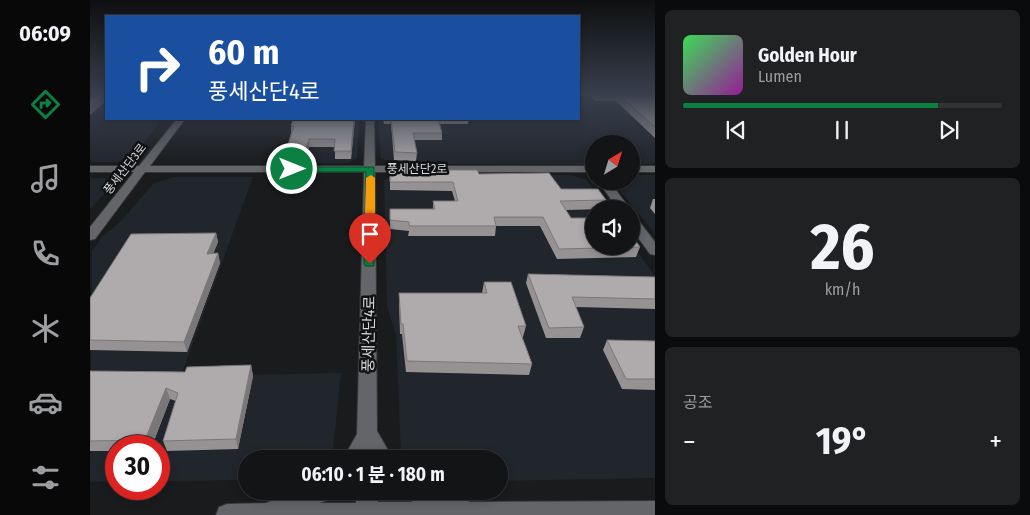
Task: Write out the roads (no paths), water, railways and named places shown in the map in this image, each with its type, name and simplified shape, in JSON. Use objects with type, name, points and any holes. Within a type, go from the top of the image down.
[{"type":"street","name":"풍세산단3로","points":[[90,236],[180,120]]},
{"type":"street","name":"풍세산단4로","points":[[367,450],[370,120]]},
{"type":"street","points":[[106,169],[139,159],[158,149],[165,160],[172,164],[193,169]]},
{"type":"street","name":"풍세산단2로","points":[[90,169],[585,169]]},
{"type":"street","points":[[106,169],[123,178],[128,188],[154,177],[193,169]]},
{"type":"street","points":[[640,169],[655,169]]},
{"type":"street","points":[[640,231],[655,251]]},
{"type":"street","points":[[359,450],[368,434],[378,450]]},
{"type":"street","points":[[262,515],[300,500]]},
{"type":"street","points":[[367,500],[367,514]]},
{"type":"street","points":[[434,500],[471,514]]},
{"type":"street","points":[[227,515],[655,512]]}]
